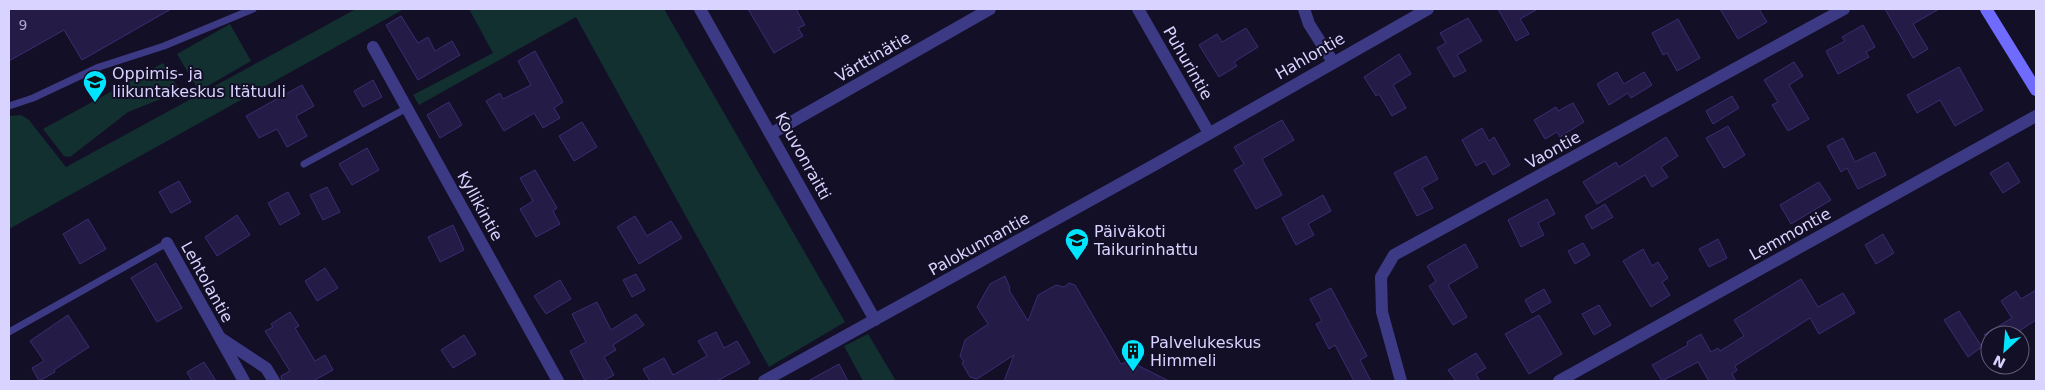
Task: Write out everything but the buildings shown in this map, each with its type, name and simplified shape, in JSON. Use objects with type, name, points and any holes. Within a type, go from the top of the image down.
[{"type":"street","name":"Kouvonraitti","points":[[700,9],[876,320]]},
{"type":"street","name":"Värttinätie","points":[[772,134],[990,9]]},
{"type":"street","name":"Puhurintie","points":[[1138,9],[1209,133]]},
{"type":"street","points":[[1304,9],[1309,24],[1333,62]]},
{"type":"street","name":"Hahlontie","points":[[1209,133],[1428,9]]},
{"type":"street","name":"Vaontie","points":[[1401,381],[1382,312],[1381,277],[1394,255],[1844,9]]},
{"type":"street","points":[[1986,9],[2036,90]]},
{"type":"street","name":"Kyllikintie","points":[[373,47],[558,381]]},
{"type":"street","name":"Lemmontie","points":[[1559,381],[2036,116]]},
{"type":"street","name":"Palokunnantie","points":[[764,381],[1209,133]]},
{"type":"street","name":"Lehtolantie","points":[[167,243],[244,381]]},
{"type":"street","name":"Lehtolantie","points":[[219,337],[266,368],[274,381]]},
{"type":"lane","points":[[9,106],[33,98],[99,67],[164,46],[253,9]]},
{"type":"lane","points":[[304,164],[407,108]]},
{"type":"lane","points":[[9,332],[167,243]]},
{"type":"green space","points":[[356,9],[404,9],[9,229],[9,116],[21,115],[29,120],[66,167]]},
{"type":"green space","points":[[469,9],[664,9],[845,322],[769,367],[576,17],[419,105],[413,95],[493,53]]},
{"type":"green space","points":[[230,24],[251,61],[199,91],[177,54]]},
{"type":"green space","points":[[163,63],[179,89],[176,93],[128,112],[70,157],[64,156],[43,129]]},
{"type":"green space","points":[[868,334],[896,381],[863,381],[844,346]]},
{"type":"place","name":"Oppimis- ja liikuntakeskus Itätuuli","points":[[95,103]]},
{"type":"place","name":"Päiväkoti Taikurinhattu","points":[[1077,261]]},
{"type":"place","name":"Palvelukeskus Himmeli","points":[[1133,372]]}]
